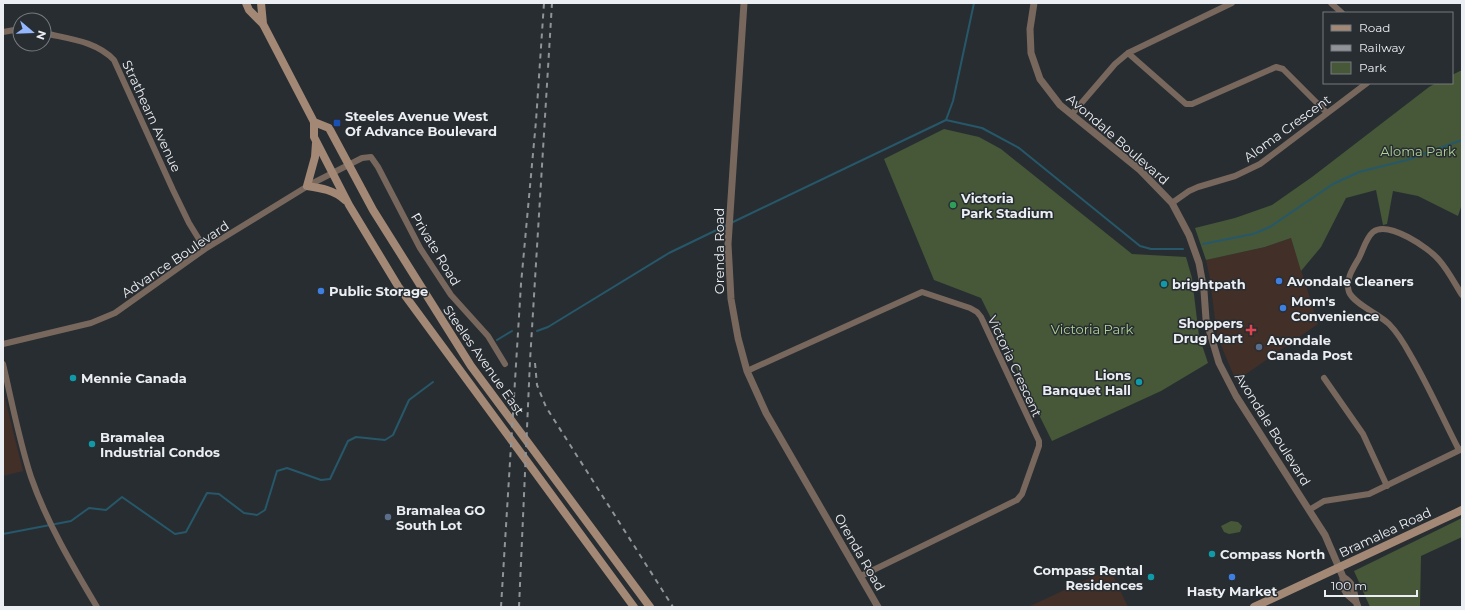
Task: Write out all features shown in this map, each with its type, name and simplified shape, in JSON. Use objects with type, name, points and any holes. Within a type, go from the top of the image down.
[{"type":"main road","name":"Steeles Avenue East","points":[[246,3],[249,10],[263,24],[314,122],[314,137],[316,142],[349,205],[398,286],[634,607]]},
{"type":"main road","name":"Steeles Avenue East","points":[[261,3],[263,24]]},
{"type":"main road","name":"Steeles Avenue East","points":[[314,122],[330,128],[393,242],[447,329],[485,386],[647,606]]},
{"type":"main road","points":[[316,142],[315,157],[307,186],[326,189],[340,195],[349,205]]},
{"type":"main road","name":"Bramalea Road","points":[[1254,607],[1462,510]]},
{"type":"street","name":"Orenda Road","points":[[744,3],[729,233],[731,299],[738,338],[747,370],[766,413],[878,607]]},
{"type":"street","name":"Avondale Boulevard","points":[[1034,3],[1030,29],[1031,53],[1040,79],[1050,94],[1060,105],[1140,170],[1172,203],[1189,235],[1199,263],[1204,291],[1206,319],[1219,363],[1236,396],[1325,535],[1343,577],[1352,583],[1355,590],[1356,604]]},
{"type":"street","points":[[1072,114],[1114,64],[1128,53],[1232,3]]},
{"type":"street","points":[[1330,3],[1341,12]]},
{"type":"street","name":"Strathearn Avenue","points":[[52,35],[91,44],[107,53],[114,60],[189,224],[205,249]]},
{"type":"street","points":[[1128,53],[1186,104],[1192,104],[1276,67],[1283,69],[1303,87],[1327,113]]},
{"type":"street","name":"Aloma Crescent","points":[[1172,203],[1198,187],[1235,176],[1260,164],[1366,84]]},
{"type":"street","name":"Private Road","points":[[349,164],[362,158],[373,159],[424,254],[451,295],[488,336],[505,364]]},
{"type":"street","name":"Advance Boulevard","points":[[3,344],[91,323],[114,313],[205,249],[307,186],[349,164]]},
{"type":"street","points":[[1309,510],[1324,501],[1369,494],[1461,450],[1425,380],[1400,338],[1381,316],[1352,297],[1348,285],[1349,277],[1370,236],[1377,230],[1390,229],[1417,242],[1439,259],[1462,295]]},
{"type":"street","name":"Victoria Crescent","points":[[747,370],[922,292],[970,308],[977,312],[981,317],[1039,441],[1039,446],[1022,494],[1017,500],[861,576]]},
{"type":"street","points":[[3,364],[20,438],[45,512],[57,537],[97,607]]},
{"type":"street","points":[[1324,378],[1363,434],[1387,486]]},
{"type":"shaded area","points":[[1291,238],[1318,324],[1236,381],[1217,336],[1210,279],[1206,260],[1265,247]]},
{"type":"shaded area","points":[[3,391],[23,471],[3,476]]},
{"type":"shaded area","points":[[1110,569],[1128,607],[1028,607],[1073,586]]},
{"type":"green space","name":"Aloma Park","points":[[1462,70],[1462,204],[1458,216],[1418,196],[1393,191],[1387,224],[1383,225],[1376,190],[1346,198],[1321,247],[1301,271],[1291,238],[1265,247],[1206,260],[1195,228],[1235,218],[1272,205],[1312,177],[1429,87],[1434,84],[1453,84],[1453,74]]},
{"type":"green space","name":"Victoria Park","points":[[944,129],[979,137],[1001,149],[1132,254],[1186,257],[1192,278],[1199,336],[1208,363],[1161,391],[1052,441],[981,298],[934,280],[884,159]]},
{"type":"green space","points":[[1462,518],[1462,537],[1421,556],[1420,606],[1370,607],[1354,571]]},
{"type":"green space","points":[[1231,521],[1238,522],[1242,526],[1240,532],[1229,534],[1224,532],[1221,526]]},
{"type":"waterway","points":[[946,120],[953,101],[974,3]]},
{"type":"waterway","points":[[731,223],[946,120],[982,128],[1019,148],[1140,246],[1151,249],[1183,249]]},
{"type":"waterway","points":[[1203,244],[1253,234],[1270,227],[1333,184],[1359,172],[1407,160],[1462,140]]},
{"type":"waterway","points":[[537,331],[548,327],[669,253],[727,225]]},
{"type":"waterway","points":[[497,340],[512,331]]},
{"type":"waterway","points":[[3,534],[71,521],[89,508],[106,510],[122,497],[175,534],[186,532],[207,493],[219,494],[244,513],[257,515],[265,510],[277,471],[287,468],[321,480],[330,479],[348,441],[356,437],[385,440],[393,435],[409,400],[433,382]]},
{"type":"railway","points":[[501,607],[521,284],[536,121],[544,3]]},
{"type":"railway","points":[[519,607],[530,361],[552,3]]},
{"type":"railway","points":[[535,363],[537,385],[546,407],[673,607]]},
{"type":"place","name":"Steeles Avenue West Of Advance Boulevard","points":[[337,123]]},
{"type":"place","name":"Victoria Park Stadium","points":[[953,205]]},
{"type":"place","name":"Avondale Cleaners","points":[[1279,281]]},
{"type":"place","name":"brightpath","points":[[1164,284]]},
{"type":"place","name":"Public Storage","points":[[321,291]]},
{"type":"place","name":"Mom's Convenience","points":[[1283,308]]},
{"type":"place","name":"Shoppers Drug Mart","points":[[1251,330]]},
{"type":"place","name":"Avondale Canada Post","points":[[1259,347]]},
{"type":"place","name":"Mennie Canada","points":[[73,378]]},
{"type":"place","name":"Lions Banquet Hall","points":[[1139,382]]},
{"type":"place","name":"Bramalea Industrial Condos","points":[[92,444]]},
{"type":"place","name":"Bramalea GO South Lot","points":[[388,517]]},
{"type":"place","name":"Compass North","points":[[1212,554]]},
{"type":"place","name":"Compass Rental Residences","points":[[1151,577]]},
{"type":"place","name":"Hasty Market","points":[[1232,577]]}]
